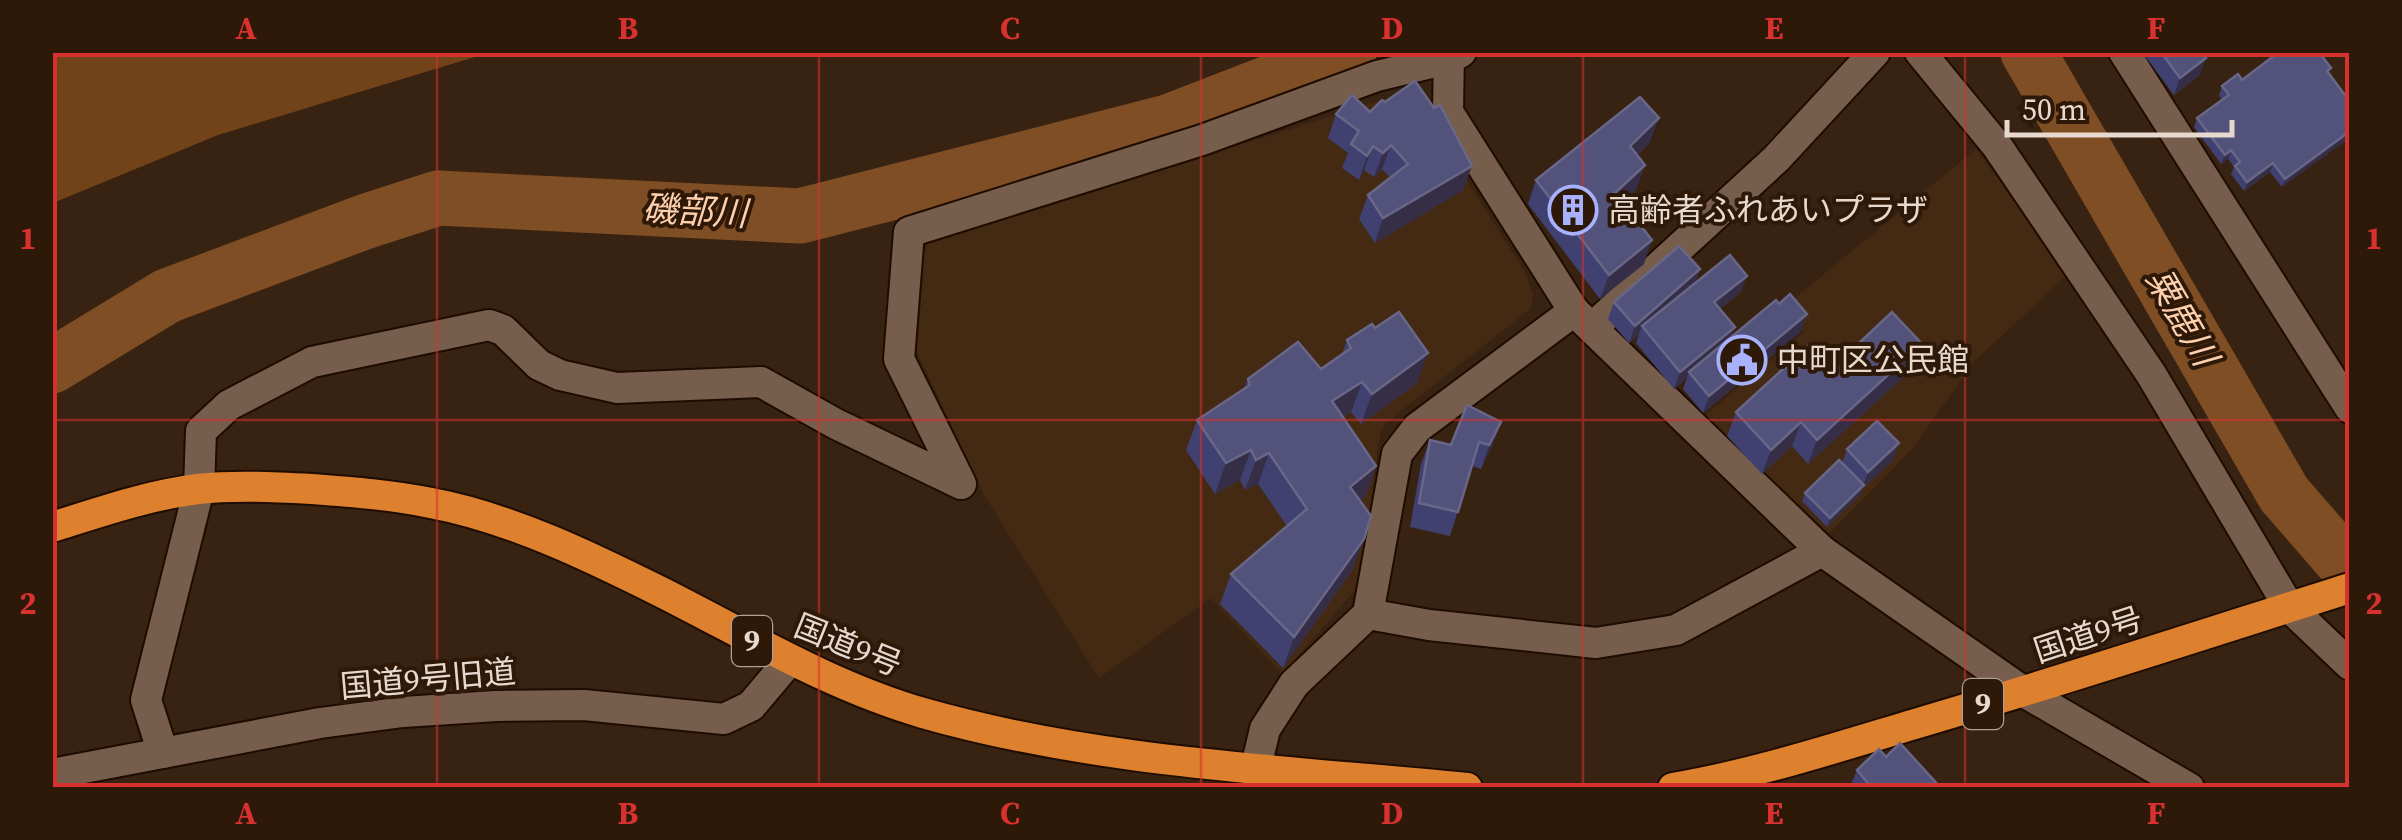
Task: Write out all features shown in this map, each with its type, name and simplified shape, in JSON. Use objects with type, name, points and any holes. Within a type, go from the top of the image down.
[{"type":"highway","name":"国道9号","points":[[52,527],[125,504],[198,490],[280,488],[356,492],[434,503],[508,524],[662,592],[790,661],[920,712],[1018,736],[1258,777],[1467,788]]},
{"type":"highway","name":"国道9号","points":[[1673,788],[1759,770],[2024,692],[2350,588]]},
{"type":"street","points":[[1258,777],[1265,729],[1294,684],[1368,614],[1397,454],[1417,428],[1583,320],[1776,160],[1874,52]]},
{"type":"street","points":[[1920,52],[1997,146],[2152,374],[2299,604],[2350,665]]},
{"type":"street","points":[[2124,52],[2350,408]]},
{"type":"street","points":[[162,753],[146,700],[198,490],[201,431],[229,405],[312,362],[489,325],[503,330],[539,365],[560,376],[616,388],[761,382],[836,424],[961,484],[899,359],[910,232],[1202,140],[1377,76],[1453,55],[1448,112],[1583,320],[1822,552],[2024,692],[2190,788]]},
{"type":"street","points":[[1368,614],[1429,625],[1596,642],[1676,630],[1822,552]]},
{"type":"street","name":"国道9号旧道","points":[[52,774],[320,724],[496,706],[584,705],[724,719],[751,706],[790,661]]},
{"type":"shaded area","points":[[53,52],[488,53],[218,135],[53,203]]},
{"type":"shaded area","points":[[1410,91],[1525,272],[1533,296],[1530,309],[1387,422],[1380,434],[1361,578],[1283,674],[1211,598],[1099,678],[984,495],[917,352],[928,244]]},
{"type":"shaded area","points":[[1976,149],[2068,274],[1973,363],[1914,447],[1825,538],[1697,422],[1804,332],[1784,307]]},
{"type":"building","points":[[2161,52],[2201,52],[2206,58],[2180,78]]},
{"type":"building","points":[[2279,52],[2319,52],[2331,68],[2327,71],[2350,102],[2350,131],[2285,179],[2273,163],[2247,182],[2235,166],[2240,162],[2231,150],[2225,155],[2197,118],[2229,95],[2222,86],[2238,74],[2242,80]]},
{"type":"building","points":[[1415,81],[1434,108],[1440,105],[1472,166],[1383,218],[1368,195],[1408,164],[1391,145],[1383,153],[1373,146],[1367,156],[1351,144],[1359,131],[1336,114],[1352,95],[1370,112],[1382,100],[1385,102]]},
{"type":"building","name":"高齢者ふれあいプラザ","points":[[1640,97],[1659,118],[1630,146],[1645,165],[1615,193],[1652,240],[1609,275],[1536,180]]},
{"type":"building","points":[[1679,246],[1700,269],[1635,326],[1614,302]]},
{"type":"building","points":[[1730,255],[1747,276],[1714,302],[1735,327],[1680,372],[1642,326]]},
{"type":"building","name":"中町区公民館","points":[[1790,294],[1807,314],[1709,396],[1689,372],[1776,300],[1779,304]]},
{"type":"building","points":[[1399,312],[1428,353],[1372,394],[1362,382],[1332,401],[1376,466],[1350,487],[1371,516],[1364,539],[1294,637],[1231,574],[1307,509],[1269,453],[1256,460],[1251,450],[1226,463],[1197,420],[1250,385],[1248,379],[1298,342],[1321,369],[1351,348],[1347,340]]},
{"type":"building","points":[[1892,312],[1922,344],[1817,440],[1801,422],[1771,450],[1736,412],[1808,346],[1833,374]]},
{"type":"building","points":[[1467,405],[1501,422],[1489,445],[1479,442],[1458,512],[1419,503],[1430,440],[1451,445]]},
{"type":"building","points":[[1877,421],[1899,443],[1868,472],[1847,449]]},
{"type":"building","points":[[1839,460],[1864,485],[1830,518],[1805,493]]},
{"type":"building","points":[[1900,743],[1938,788],[1872,788],[1857,770],[1879,749],[1886,757]]},
{"type":"waterway","name":"磯部川","points":[[52,366],[167,296],[438,198],[800,216],[1168,122],[1349,52]]},
{"type":"waterway","name":"粟鹿川","points":[[2028,52],[2284,494],[2350,570]]},
{"type":"place","name":"高齢者ふれあいプラザ","points":[[1573,210]]},
{"type":"place","name":"中町区公民館","points":[[1742,360]]}]
